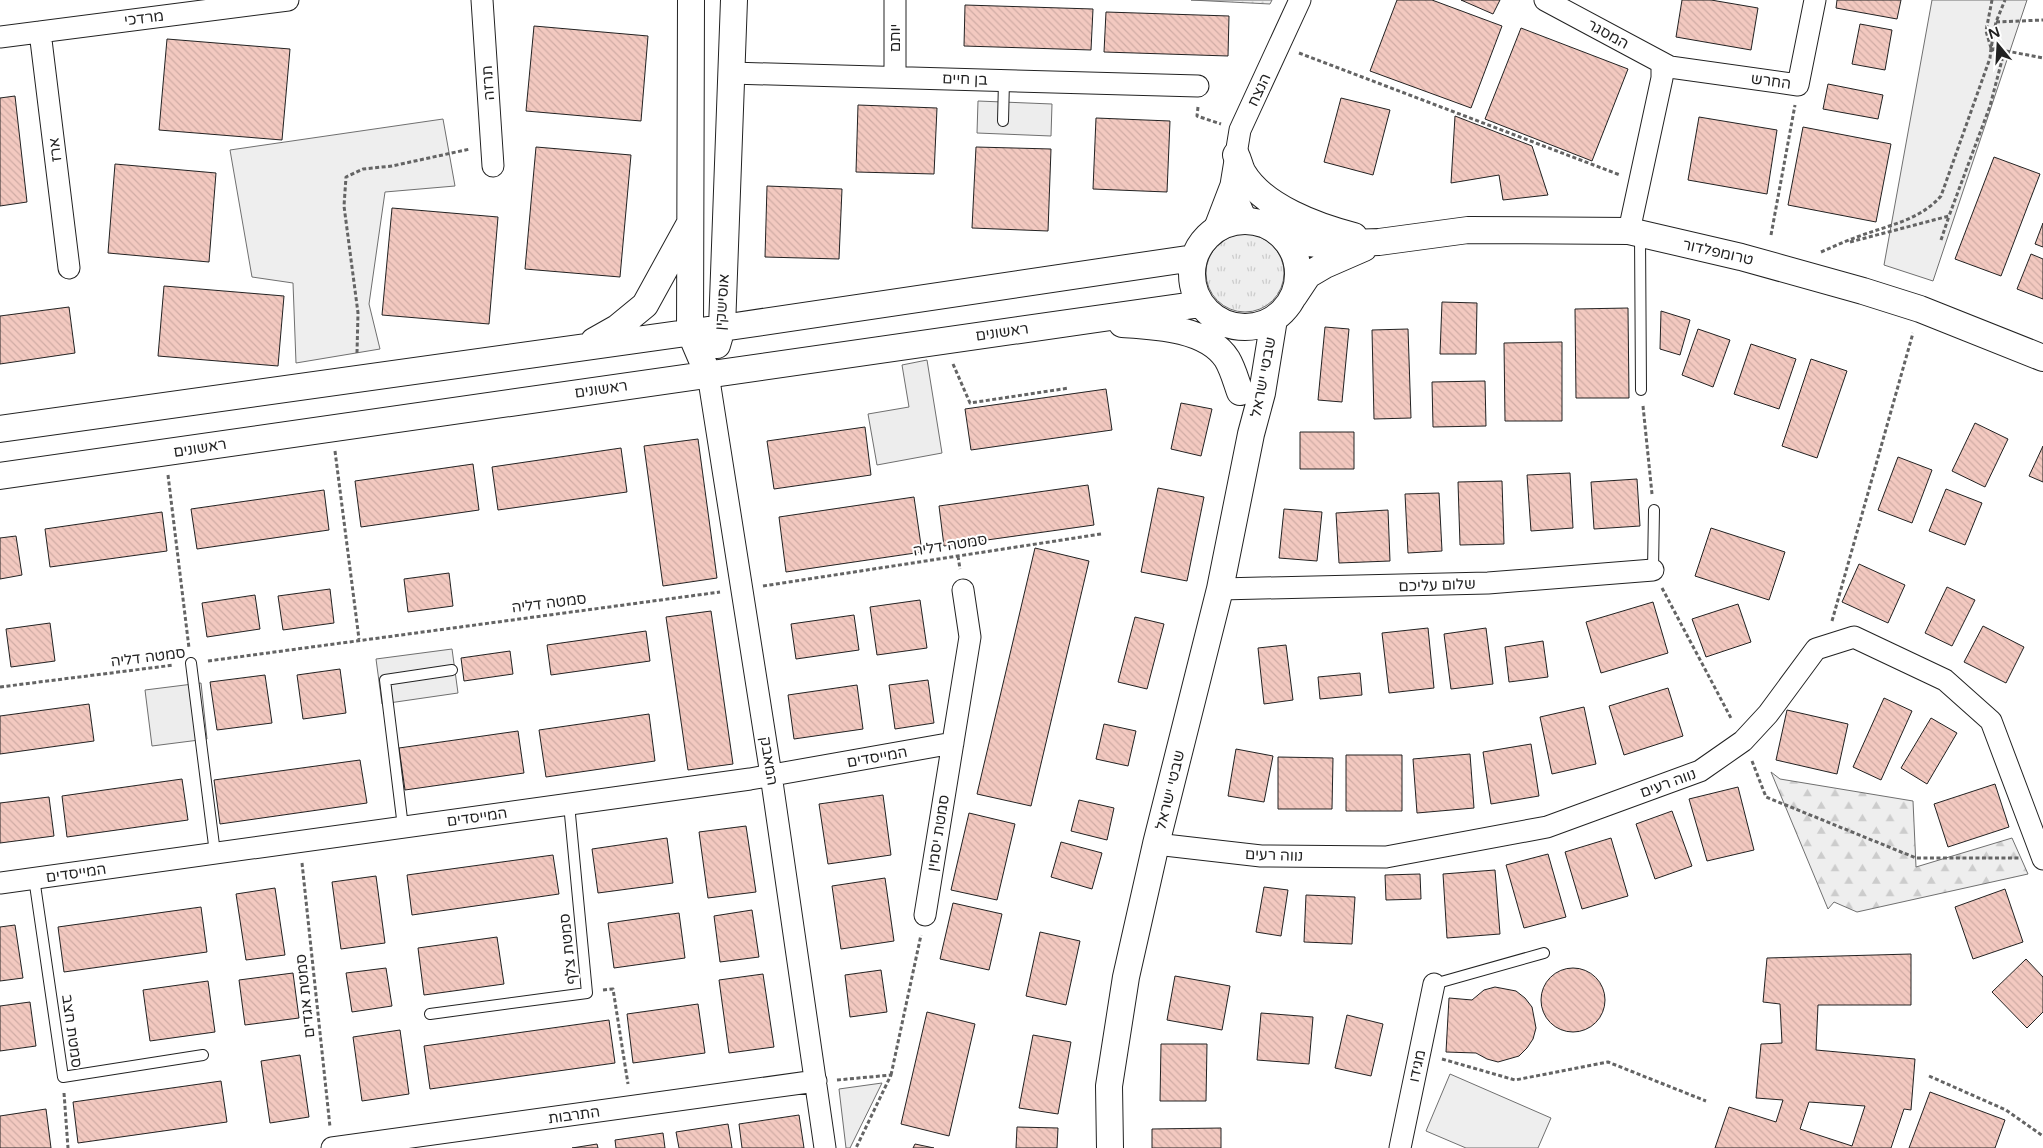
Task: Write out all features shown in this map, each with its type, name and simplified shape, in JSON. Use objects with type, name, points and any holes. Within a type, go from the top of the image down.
[{"type":"street","name":"מרדכי","points":[[0,37],[288,0]]},
{"type":"street","name":"תרזה","points":[[482,0],[493,166]]},
{"type":"street","name":"אוסישקין","points":[[691,0],[690,332],[708,374]]},
{"type":"street","name":"אוסישקין","points":[[708,374],[722,328],[734,0]]},
{"type":"street","name":"יותם","points":[[895,0],[895,76]]},
{"type":"street","name":"הנצח","points":[[1213,232],[1231,185],[1238,142],[1300,0]]},
{"type":"street","name":"המסגר","points":[[1545,0],[1665,70]]},
{"type":"street","name":"החרש","points":[[1665,70],[1798,85],[1815,0]]},
{"type":"street","name":"ארז","points":[[40,32],[69,268]]},
{"type":"street","points":[[1634,232],[1640,182],[1665,70]]},
{"type":"street","name":"בן חיים","points":[[731,73],[895,76],[1198,86]]},
{"type":"street","points":[[1238,142],[1244,174],[1276,205],[1303,219],[1379,242]]},
{"type":"street","points":[[1231,185],[1247,221]]},
{"type":"street","points":[[1247,221],[1260,223],[1277,231],[1289,244],[1297,262],[1298,278],[1294,296],[1283,311],[1274,319],[1256,326],[1231,325],[1221,322],[1201,304],[1196,294],[1192,276],[1194,258],[1200,246],[1213,232],[1229,224],[1247,221]]},
{"type":"street","points":[[583,347],[617,328],[645,305],[690,222]]},
{"type":"street","name":"טרומפלדור","points":[[1277,231],[1300,242],[1379,242],[1468,230],[1634,232],[1741,256],[1920,310],[2043,358]]},
{"type":"street","name":"טרומפלדור","points":[[1294,296],[1308,275],[1325,265],[1379,242]]},
{"type":"street","points":[[0,429],[722,328],[1194,258]]},
{"type":"street","name":"ראשונים","points":[[0,476],[1201,304]]},
{"type":"street","name":"שבטי ישראל","points":[[1110,1148],[1109,1086],[1126,977],[1156,844],[1220,589],[1251,434],[1262,393],[1274,319]]},
{"type":"street","points":[[1074,322],[1139,325],[1189,333],[1207,342],[1226,357],[1233,370],[1240,392]]},
{"type":"street","name":"שבטי ישראל","points":[[1221,322],[1231,342],[1240,392],[1251,434]]},
{"type":"street","name":"המאבק","points":[[708,374],[740,590],[771,775],[825,1148]]},
{"type":"street","name":"שלום עליכם","points":[[1220,589],[1488,583],[1653,570]]},
{"type":"street","name":"סמטת יסמין","points":[[925,915],[970,637],[963,590]]},
{"type":"street","name":"נווה רעים","points":[[1156,844],[1261,856],[1386,857],[1547,827],[1700,772],[1743,741],[1768,714],[1816,649],[1854,637],[1945,680],[1991,721],[2043,859]]},
{"type":"street","name":"המייסדים","points":[[0,883],[771,775],[952,743]]},
{"type":"street","name":"מגידו","points":[[1400,1148],[1434,984]]},
{"type":"street","name":"התרבות","points":[[332,1148],[816,1082]]},
{"type":"lane","points":[[1003,121],[1004,81]]},
{"type":"lane","points":[[1634,232],[1641,390]]},
{"type":"lane","points":[[1653,570],[1654,510]]},
{"type":"lane","points":[[191,663],[215,853]]},
{"type":"lane","points":[[403,827],[385,680],[452,670]]},
{"type":"lane","name":"סמטת צלף","points":[[430,1014],[587,993],[569,804]]},
{"type":"lane","name":"סמטת חצב","points":[[34,878],[63,1077],[203,1055]]},
{"type":"lane","points":[[1434,984],[1544,954]]},
{"type":"path","points":[[1941,240],[1990,106],[2002,60],[1991,48],[1986,32],[1992,0]]},
{"type":"path","points":[[1949,216],[1842,244],[1855,237],[1911,219],[1930,208],[1941,196],[1990,58],[1996,22],[2005,0]]},
{"type":"path","points":[[1996,22],[2043,20]]},
{"type":"path","points":[[1279,46],[1640,182]]},
{"type":"path","points":[[1991,48],[2043,58]]},
{"type":"path","points":[[1771,235],[1798,85]]},
{"type":"path","points":[[1198,86],[1197,116],[1238,142]]},
{"type":"path","points":[[357,379],[358,313],[344,206],[346,177],[363,169],[392,166],[492,145]]},
{"type":"path","points":[[1826,646],[1920,310]]},
{"type":"path","points":[[943,341],[970,403],[1069,388]]},
{"type":"path","points":[[1641,390],[1654,510]]},
{"type":"path","points":[[332,427],[359,639]]},
{"type":"path","points":[[165,453],[191,663]]},
{"type":"path","name":"סמטה דליה","points":[[0,687],[740,590],[1101,534]]},
{"type":"path","points":[[1653,570],[1743,741],[1766,797],[1916,858],[2043,859]]},
{"type":"path","name":"סמטת אגדים","points":[[300,841],[332,1148]]},
{"type":"path","points":[[856,1148],[891,1075],[925,915]]},
{"type":"path","points":[[587,993],[613,989],[631,1107]]},
{"type":"path","points":[[1420,1052],[1515,1080],[1608,1062],[1706,1101]]},
{"type":"path","points":[[816,1082],[891,1075]]},
{"type":"path","points":[[1929,1076],[2006,1110],[2043,1136]]},
{"type":"path","points":[[63,1077],[68,1148]]},
{"type":"green space","points":[[1191,0],[1272,0],[1270,4]]},
{"type":"green space","points":[[1932,0],[2027,0],[1933,281],[1884,265]]},
{"type":"green space","points":[[443,119],[455,186],[385,192],[369,304],[380,349],[296,363],[293,283],[252,277],[230,150]]},
{"type":"green space","points":[[1245,234],[1260,237],[1272,246],[1281,258],[1284,273],[1281,288],[1272,300],[1260,309],[1245,312],[1230,309],[1218,300],[1209,288],[1206,273],[1209,258],[1218,246],[1230,237]]},
{"type":"green space","points":[[1771,772],[1780,779],[1913,801],[1916,867],[2012,838],[2028,874],[1857,912],[1834,902],[1828,909]]},
{"type":"green space","points":[[1450,1074],[1551,1118],[1538,1148],[1466,1148],[1426,1131]]},
{"type":"shaded area","points":[[978,101],[1052,104],[1051,136],[977,133]]},
{"type":"shaded area","points":[[927,360],[942,453],[877,465],[868,414],[909,407],[902,365]]},
{"type":"shaded area","points":[[452,649],[458,693],[382,704],[376,659]]},
{"type":"shaded area","points":[[201,683],[207,739],[152,746],[145,690]]},
{"type":"shaded area","points":[[882,1083],[850,1148],[846,1148],[839,1089]]},
{"type":"building","points":[[1397,0],[1432,0],[1502,26],[1471,108],[1370,71]]},
{"type":"building","points":[[1461,0],[1500,0],[1493,14]]},
{"type":"building","points":[[1682,0],[1711,0],[1758,8],[1751,50],[1676,37]]},
{"type":"building","points":[[1837,0],[1901,0],[1897,19],[1836,8]]},
{"type":"building","points":[[965,5],[1093,9],[1091,50],[964,46]]},
{"type":"building","points":[[1106,12],[1229,16],[1228,56],[1104,52]]},
{"type":"building","points":[[1860,24],[1892,30],[1885,70],[1852,64]]},
{"type":"building","points":[[534,26],[648,36],[641,121],[526,111]]},
{"type":"building","points":[[1521,28],[1628,69],[1592,161],[1485,119]]},
{"type":"building","points":[[167,39],[290,49],[282,140],[159,130]]},
{"type":"building","points":[[1828,84],[1883,95],[1878,119],[1823,109]]},
{"type":"building","points":[[15,96],[27,202],[0,206],[0,98]]},
{"type":"building","points":[[1341,98],[1390,110],[1373,175],[1324,162]]},
{"type":"building","points":[[858,105],[937,108],[934,174],[856,172]]},
{"type":"building","points":[[1455,116],[1532,146],[1548,195],[1503,200],[1499,175],[1451,183]]},
{"type":"building","points":[[1699,117],[1777,130],[1767,194],[1688,180]]},
{"type":"building","points":[[1096,118],[1170,121],[1167,192],[1093,189]]},
{"type":"building","points":[[1803,127],[1891,144],[1876,222],[1788,205]]},
{"type":"building","points":[[536,147],[631,155],[620,277],[525,269]]},
{"type":"building","points":[[976,147],[1051,149],[1048,231],[972,228]]},
{"type":"building","points":[[1994,157],[2040,174],[2001,276],[1955,259]]},
{"type":"building","points":[[115,164],[216,173],[209,262],[108,253]]},
{"type":"building","points":[[767,186],[842,189],[839,259],[765,257]]},
{"type":"building","points":[[392,208],[498,217],[489,324],[382,315]]},
{"type":"building","points":[[2043,223],[2043,247],[2035,244]]},
{"type":"building","points":[[2031,254],[2043,259],[2043,299],[2017,289]]},
{"type":"building","points":[[164,286],[284,296],[278,366],[158,356]]},
{"type":"building","points":[[1442,302],[1477,303],[1476,354],[1440,354]]},
{"type":"building","points":[[69,307],[75,353],[0,364],[0,316]]},
{"type":"building","points":[[1628,308],[1629,398],[1576,398],[1575,309]]},
{"type":"building","points":[[1661,311],[1690,320],[1680,355],[1660,349]]},
{"type":"building","points":[[1325,327],[1349,329],[1342,402],[1318,400]]},
{"type":"building","points":[[1408,329],[1411,418],[1374,419],[1372,330]]},
{"type":"building","points":[[1698,329],[1730,340],[1713,387],[1682,375]]},
{"type":"building","points":[[1562,342],[1562,421],[1505,421],[1504,343]]},
{"type":"building","points":[[1751,344],[1796,359],[1779,409],[1734,394]]},
{"type":"building","points":[[1811,359],[1847,371],[1817,458],[1782,446]]},
{"type":"building","points":[[1485,381],[1486,426],[1433,427],[1432,382]]},
{"type":"building","points":[[1106,389],[1112,430],[971,450],[965,409]]},
{"type":"building","points":[[1181,403],[1212,409],[1201,456],[1171,449]]},
{"type":"building","points":[[1975,423],[2008,439],[1985,487],[1952,471]]},
{"type":"building","points":[[865,427],[871,475],[774,489],[767,441]]},
{"type":"building","points":[[1300,432],[1354,432],[1354,469],[1300,469]]},
{"type":"building","points":[[698,439],[717,578],[663,586],[644,446]]},
{"type":"building","points":[[2043,446],[2043,482],[2029,476]]},
{"type":"building","points":[[621,448],[627,492],[498,510],[492,467]]},
{"type":"building","points":[[1898,457],[1932,470],[1912,523],[1878,510]]},
{"type":"building","points":[[473,464],[479,510],[361,527],[355,481]]},
{"type":"building","points":[[1570,473],[1573,528],[1531,531],[1527,475]]},
{"type":"building","points":[[1637,479],[1640,526],[1594,529],[1591,482]]},
{"type":"building","points":[[1502,481],[1504,544],[1460,545],[1458,482]]},
{"type":"building","points":[[1088,485],[1094,525],[944,546],[939,506]]},
{"type":"building","points":[[1158,488],[1204,497],[1187,581],[1141,572]]},
{"type":"building","points":[[1946,489],[1982,503],[1965,545],[1929,531]]},
{"type":"building","points":[[324,490],[329,530],[197,549],[191,509]]},
{"type":"building","points":[[1439,493],[1442,551],[1408,553],[1405,494]]},
{"type":"building","points":[[914,497],[922,552],[786,572],[779,517]]},
{"type":"building","points":[[1284,509],[1322,512],[1317,561],[1279,558]]},
{"type":"building","points":[[1388,510],[1390,561],[1339,563],[1336,513]]},
{"type":"building","points":[[162,512],[167,551],[50,567],[45,529]]},
{"type":"building","points":[[1711,528],[1785,552],[1769,600],[1695,576]]},
{"type":"building","points":[[16,536],[22,575],[0,579],[0,538]]},
{"type":"building","points":[[1035,548],[1089,561],[1031,806],[977,794]]},
{"type":"building","points":[[1859,564],[1905,585],[1888,623],[1842,602]]},
{"type":"building","points":[[449,573],[453,606],[408,612],[404,579]]},
{"type":"building","points":[[1947,587],[1975,600],[1952,646],[1925,633]]},
{"type":"building","points":[[330,589],[334,623],[283,630],[278,596]]},
{"type":"building","points":[[255,595],[260,629],[207,637],[202,603]]},
{"type":"building","points":[[920,600],[927,648],[877,655],[870,607]]},
{"type":"building","points":[[1653,602],[1668,653],[1601,673],[1586,622]]},
{"type":"building","points":[[1738,604],[1751,642],[1706,657],[1692,619]]},
{"type":"building","points":[[711,611],[733,764],[688,770],[666,617]]},
{"type":"building","points":[[854,615],[859,650],[796,659],[791,624]]},
{"type":"building","points":[[1135,617],[1164,624],[1147,689],[1118,682]]},
{"type":"building","points":[[50,623],[55,661],[11,667],[6,629]]},
{"type":"building","points":[[1983,626],[2024,647],[2006,683],[1964,662]]},
{"type":"building","points":[[1428,628],[1434,688],[1389,693],[1382,633]]},
{"type":"building","points":[[1486,628],[1493,684],[1451,689],[1444,634]]},
{"type":"building","points":[[646,631],[650,661],[551,675],[547,645]]},
{"type":"building","points":[[1543,641],[1548,677],[1509,682],[1505,647]]},
{"type":"building","points":[[1286,645],[1293,700],[1264,704],[1258,648]]},
{"type":"building","points":[[510,651],[513,674],[464,681],[461,658]]},
{"type":"building","points":[[340,669],[346,713],[303,719],[297,675]]},
{"type":"building","points":[[1360,673],[1362,695],[1320,699],[1318,677]]},
{"type":"building","points":[[265,675],[272,723],[217,730],[210,682]]},
{"type":"building","points":[[928,680],[934,723],[895,729],[889,685]]},
{"type":"building","points":[[857,685],[863,729],[794,739],[788,695]]},
{"type":"building","points":[[1668,688],[1683,736],[1624,755],[1609,706]]},
{"type":"building","points":[[1884,698],[1912,711],[1881,780],[1853,767]]},
{"type":"building","points":[[89,704],[94,741],[0,754],[0,716]]},
{"type":"building","points":[[1584,707],[1596,764],[1552,774],[1540,717]]},
{"type":"building","points":[[1787,710],[1848,724],[1837,774],[1776,760]]},
{"type":"building","points":[[649,714],[655,761],[546,777],[539,730]]},
{"type":"building","points":[[1931,718],[1957,733],[1927,784],[1901,768]]},
{"type":"building","points":[[1104,724],[1136,731],[1128,766],[1096,759]]},
{"type":"building","points":[[518,731],[524,773],[405,790],[399,748]]},
{"type":"building","points":[[1531,744],[1539,796],[1491,804],[1483,752]]},
{"type":"building","points":[[1236,749],[1273,756],[1264,802],[1228,796]]},
{"type":"building","points":[[1470,754],[1474,808],[1417,813],[1413,759]]},
{"type":"building","points":[[1346,755],[1402,755],[1402,811],[1346,811]]},
{"type":"building","points":[[1278,757],[1333,758],[1332,809],[1278,809]]},
{"type":"building","points":[[360,760],[367,803],[220,824],[214,780]]},
{"type":"building","points":[[182,779],[188,820],[67,837],[62,796]]},
{"type":"building","points":[[1995,784],[2009,827],[1948,847],[1934,804]]},
{"type":"building","points":[[1738,787],[1754,850],[1707,861],[1689,799]]},
{"type":"building","points":[[883,795],[891,855],[828,864],[819,804]]},
{"type":"building","points":[[49,797],[54,836],[0,843],[0,803]]},
{"type":"building","points":[[1079,800],[1114,808],[1107,840],[1071,831]]},
{"type":"building","points":[[1672,811],[1692,866],[1655,879],[1636,824]]},
{"type":"building","points":[[969,813],[1015,824],[997,900],[951,890]]},
{"type":"building","points":[[746,826],[756,892],[708,898],[699,832]]},
{"type":"building","points":[[667,838],[673,883],[598,893],[592,849]]},
{"type":"building","points":[[1611,838],[1628,896],[1582,909],[1565,852]]},
{"type":"building","points":[[1061,842],[1102,853],[1092,889],[1051,877]]},
{"type":"building","points":[[1548,854],[1566,917],[1524,928],[1506,865]]},
{"type":"building","points":[[553,855],[559,894],[412,915],[407,875]]},
{"type":"building","points":[[1495,870],[1500,934],[1447,938],[1443,874]]},
{"type":"building","points":[[1420,874],[1421,899],[1386,900],[1385,875]]},
{"type":"building","points":[[376,876],[385,943],[341,949],[332,882]]},
{"type":"building","points":[[885,878],[894,941],[841,949],[832,886]]},
{"type":"building","points":[[1264,887],[1288,890],[1281,936],[1256,932]]},
{"type":"building","points":[[275,888],[285,955],[246,960],[236,894]]},
{"type":"building","points":[[2005,889],[2023,942],[1973,959],[1955,907]]},
{"type":"building","points":[[1306,895],[1355,897],[1352,944],[1304,942]]},
{"type":"building","points":[[953,903],[1002,914],[989,970],[940,959]]},
{"type":"building","points":[[201,907],[207,952],[64,972],[58,927]]},
{"type":"building","points":[[752,910],[759,957],[720,962],[714,916]]},
{"type":"building","points":[[679,913],[685,958],[614,968],[608,923]]},
{"type":"building","points":[[15,925],[23,978],[0,981],[0,927]]},
{"type":"building","points":[[1040,932],[1080,941],[1066,1005],[1026,996]]},
{"type":"building","points":[[497,937],[504,984],[424,995],[418,948]]},
{"type":"building","points":[[1911,954],[1911,1005],[1818,1005],[1816,1050],[1915,1059],[1911,1110],[1904,1109],[1891,1148],[1715,1148],[1729,1107],[1776,1122],[1783,1100],[1756,1098],[1761,1044],[1782,1043],[1780,1004],[1763,1002],[1767,958]],"holes":[[[1809,1102],[1865,1106],[1852,1146],[1800,1129]]]},
{"type":"building","points":[[2026,959],[2043,977],[2043,1012],[2027,1028],[1992,992]]},
{"type":"building","points":[[386,968],[392,1006],[352,1012],[346,973]]},
{"type":"building","points":[[1567,968],[1579,968],[1596,977],[1603,988],[1605,1000],[1603,1012],[1596,1023],[1579,1032],[1567,1032],[1555,1027],[1546,1018],[1541,1006],[1541,994],[1546,982],[1555,973]]},
{"type":"building","points":[[881,970],[887,1012],[850,1017],[845,975]]},
{"type":"building","points":[[293,973],[299,1018],[245,1025],[239,980]]},
{"type":"building","points":[[763,974],[774,1047],[729,1053],[719,980]]},
{"type":"building","points":[[1175,976],[1230,986],[1222,1030],[1167,1020]]},
{"type":"building","points":[[208,981],[215,1032],[150,1041],[143,990]]},
{"type":"building","points":[[1495,987],[1516,991],[1532,1007],[1536,1028],[1533,1039],[1527,1048],[1519,1056],[1498,1062],[1476,1053],[1446,1052],[1449,998],[1472,1000],[1484,990]]},
{"type":"building","points":[[30,1002],[36,1046],[0,1051],[0,1006]]},
{"type":"building","points":[[698,1004],[705,1053],[633,1063],[627,1014]]},
{"type":"building","points":[[927,1012],[975,1024],[949,1136],[901,1124]]},
{"type":"building","points":[[1261,1013],[1313,1017],[1309,1064],[1257,1060]]},
{"type":"building","points":[[1347,1015],[1383,1024],[1371,1076],[1335,1068]]},
{"type":"building","points":[[609,1020],[615,1063],[430,1089],[424,1046]]},
{"type":"building","points":[[400,1030],[409,1094],[362,1101],[353,1037]]},
{"type":"building","points":[[1033,1035],[1071,1042],[1058,1114],[1019,1108]]},
{"type":"building","points":[[1161,1044],[1207,1044],[1206,1101],[1160,1101]]},
{"type":"building","points":[[300,1055],[309,1117],[270,1123],[261,1061]]},
{"type":"building","points":[[221,1081],[227,1122],[78,1143],[73,1102]]},
{"type":"building","points":[[1930,1092],[2005,1120],[1995,1148],[1909,1148]]},
{"type":"building","points":[[46,1109],[51,1148],[0,1148],[0,1116]]},
{"type":"building","points":[[799,1115],[804,1148],[742,1148],[739,1124]]},
{"type":"building","points":[[728,1124],[732,1148],[679,1148],[676,1132]]},
{"type":"building","points":[[1017,1127],[1058,1128],[1057,1148],[1016,1148]]},
{"type":"building","points":[[1221,1128],[1221,1148],[1152,1148],[1152,1129]]},
{"type":"building","points":[[663,1133],[665,1148],[616,1148],[615,1140]]},
{"type":"building","points":[[597,1144],[598,1148],[572,1148]]},
{"type":"building","points":[[915,1144],[934,1148],[913,1148]]}]
